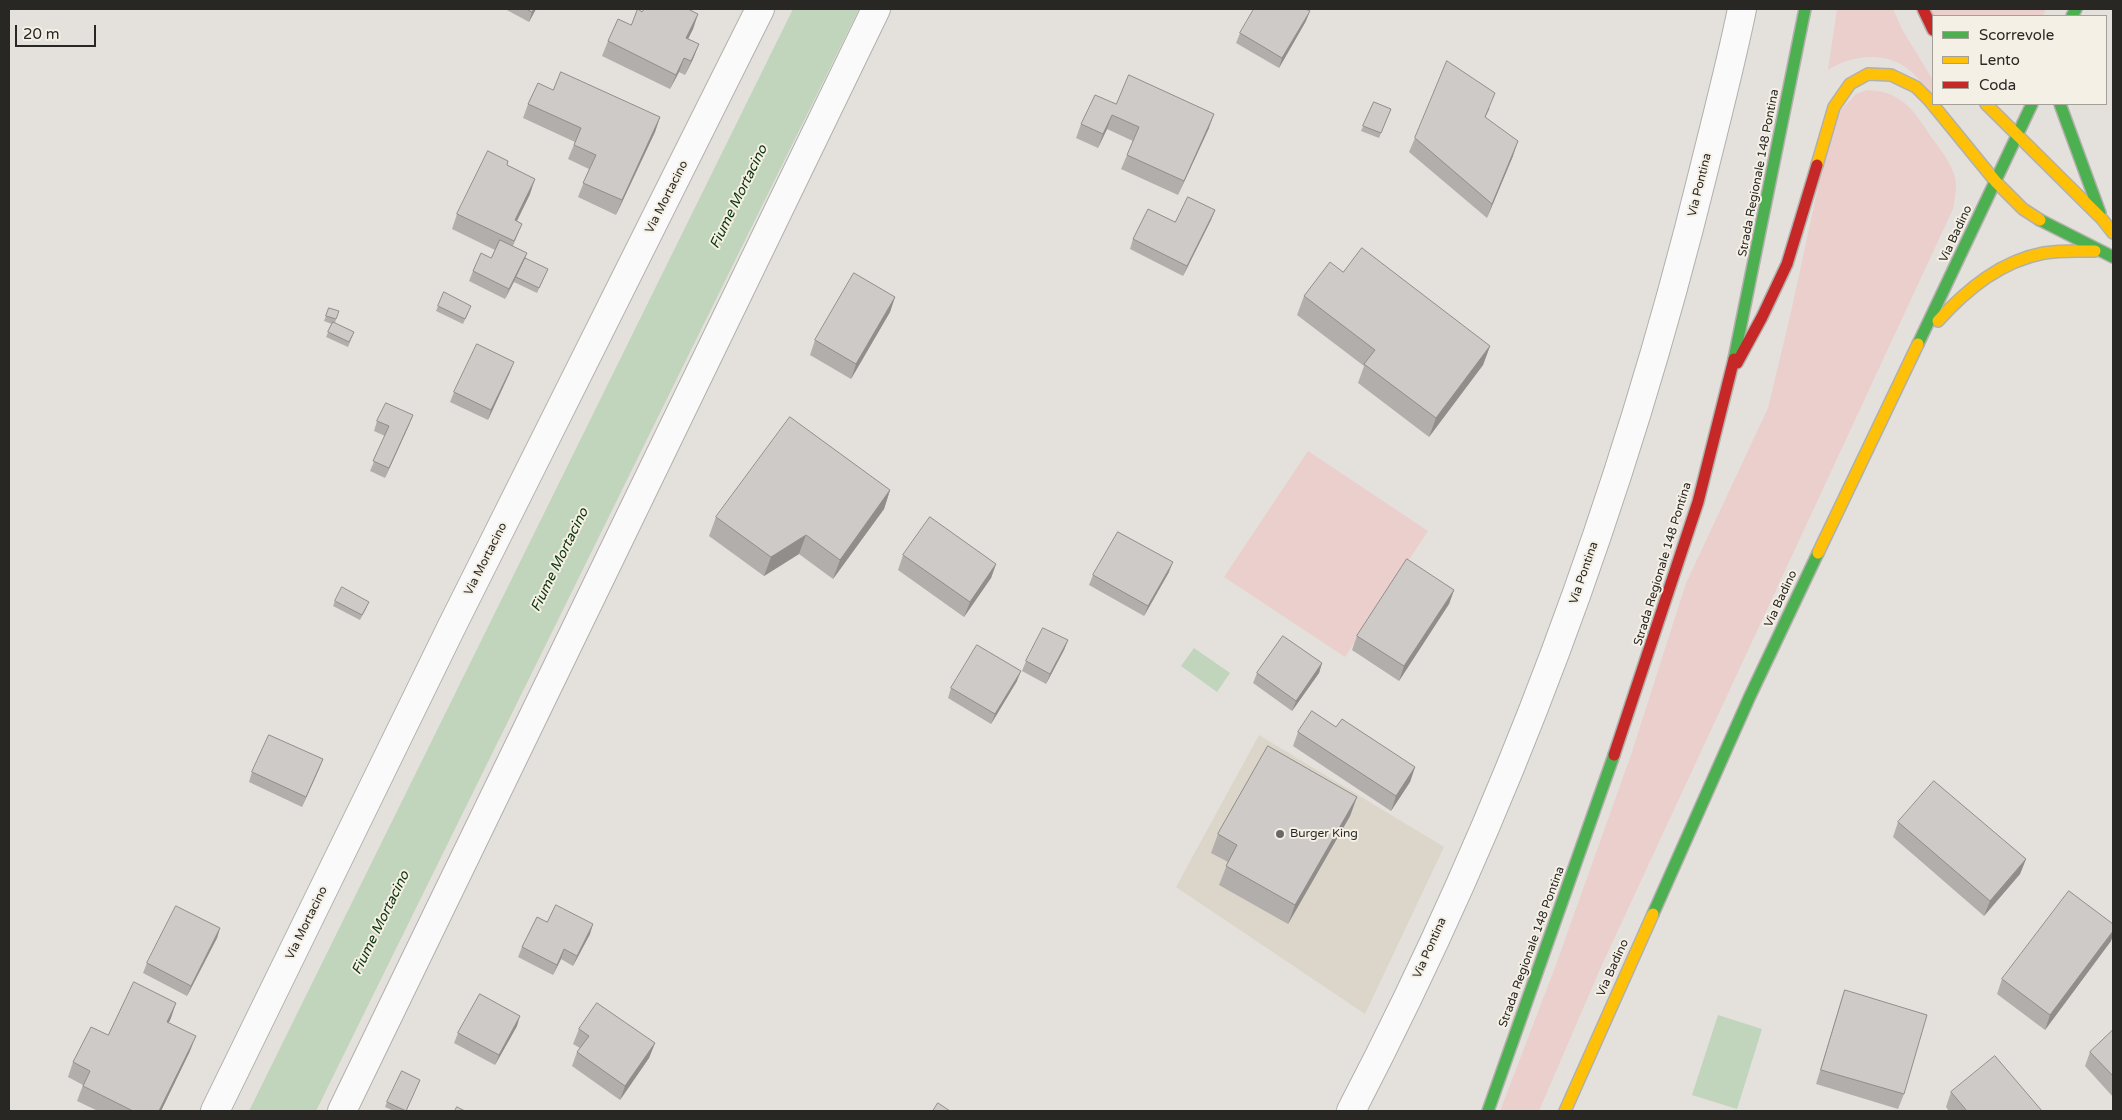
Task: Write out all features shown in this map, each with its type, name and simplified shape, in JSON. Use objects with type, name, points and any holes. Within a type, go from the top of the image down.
[{"type":"street","name":"Via Mortacino","points":[[215,1111],[456,619],[760,9]]},
{"type":"street","points":[[342,1111],[876,9]]},
{"type":"street","name":"Via Pontina","points":[[1351,1111],[1397,1020],[1481,834],[1577,596],[1622,460],[1664,323],[1697,198],[1742,9]]},
{"type":"street","name":"Strada Regionale 148 Pontina","points":[[1488,1111],[1645,668],[1700,494],[1730,375],[1767,207],[1805,9]]},
{"type":"street","points":[[1923,9],[1932,28]]},
{"type":"street","points":[[1730,375],[1762,317],[1786,264],[1834,108],[1843,92],[1855,80],[1868,74],[1876,73],[1891,75],[1906,81],[1932,104]]},
{"type":"street","points":[[1933,105],[2012,199],[2033,216],[2099,252],[2113,257]]},
{"type":"street","points":[[1987,105],[2102,219],[2113,233]]},
{"type":"street","name":"Via Badino","points":[[1565,1111],[1750,696],[2032,105]]},
{"type":"street","points":[[2060,105],[2102,219]]},
{"type":"street","points":[[1918,346],[1954,304],[1979,282],[2005,267],[2046,252],[2071,250],[2099,252]]},
{"type":"shaded area","points":[[1837,9],[1893,9],[1903,31],[1932,78],[1932,93],[1908,69],[1889,59],[1878,57],[1858,58],[1828,70]]},
{"type":"shaded area","points":[[1928,9],[2046,9],[2043,15],[1932,15]]},
{"type":"shaded area","points":[[1867,90],[1880,91],[1900,99],[1915,113],[1946,157],[1954,174],[1956,187],[1953,209],[1601,967],[1539,1111],[1500,1111],[1554,970],[1631,755],[1686,583],[1768,408],[1833,118],[1856,94]]},
{"type":"shaded area","points":[[1308,451],[1428,531],[1345,657],[1224,577]]},
{"type":"shaded area","points":[[1259,735],[1444,847],[1365,1014],[1176,887]]},
{"type":"water","name":"Fiume Mortacino","points":[[793,9],[859,9],[316,1111],[249,1111]]},
{"type":"water","points":[[1194,648],[1230,673],[1217,692],[1181,666]]},
{"type":"water","points":[[1718,1015],[1762,1029],[1737,1109],[1692,1095]]},
{"type":"building","points":[[638,9],[642,12],[644,9],[688,9],[698,14],[686,38],[699,44],[691,61],[684,58],[676,75],[608,41],[618,19],[631,25]]},
{"type":"building","points":[[1254,9],[1306,9],[1310,11],[1282,58],[1240,33]]},
{"type":"building","points":[[1447,61],[1495,93],[1485,117],[1518,141],[1492,204],[1415,138]]},
{"type":"building","points":[[561,72],[660,117],[622,200],[583,183],[596,155],[574,145],[581,128],[528,104],[538,83],[553,90]]},
{"type":"building","points":[[1129,75],[1214,114],[1184,181],[1127,155],[1139,127],[1112,115],[1103,134],[1081,124],[1095,95],[1116,104]]},
{"type":"building","points":[[1374,102],[1391,109],[1381,133],[1363,126]]},
{"type":"building","points":[[488,151],[508,161],[507,165],[535,179],[515,220],[522,224],[514,241],[457,214]]},
{"type":"building","points":[[1188,197],[1215,210],[1187,266],[1133,239],[1148,209],[1175,222]]},
{"type":"building","points":[[500,240],[527,253],[509,289],[473,271],[481,253],[491,258]]},
{"type":"building","points":[[1362,248],[1490,346],[1436,418],[1364,364],[1375,350],[1304,296],[1330,262],[1343,272]]},
{"type":"building","points":[[525,258],[548,269],[539,288],[516,277]]},
{"type":"building","points":[[854,273],[895,297],[856,364],[815,340]]},
{"type":"building","points":[[444,292],[471,306],[465,319],[438,306]]},
{"type":"building","points":[[329,308],[339,311],[336,319],[326,316]]},
{"type":"building","points":[[333,322],[354,332],[349,342],[328,332]]},
{"type":"building","points":[[477,344],[514,362],[491,410],[454,392]]},
{"type":"building","points":[[386,403],[413,415],[389,468],[373,461],[389,426],[377,421]]},
{"type":"building","points":[[790,417],[890,490],[840,560],[806,535],[771,557],[716,517]]},
{"type":"building","points":[[930,517],[996,564],[970,602],[903,555]]},
{"type":"building","points":[[1118,532],[1173,562],[1148,606],[1093,575]]},
{"type":"building","points":[[1407,559],[1454,590],[1404,666],[1357,636]]},
{"type":"building","points":[[342,587],[369,602],[362,615],[335,601]]},
{"type":"building","points":[[1043,628],[1068,640],[1050,674],[1026,661]]},
{"type":"building","points":[[1283,636],[1322,663],[1296,701],[1257,673]]},
{"type":"building","points":[[977,645],[1021,671],[995,714],[951,688]]},
{"type":"building","points":[[1312,711],[1336,727],[1342,719],[1415,767],[1396,796],[1298,732]]},
{"type":"building","points":[[269,735],[323,759],[306,797],[252,772]]},
{"type":"building","name":"Burger King","points":[[1268,746],[1357,797],[1295,905],[1226,866],[1237,845],[1218,834]]},
{"type":"building","points":[[1934,781],[2026,859],[1990,901],[1898,822]]},
{"type":"building","points":[[2069,891],[2113,924],[2113,931],[2050,1015],[2002,979]]},
{"type":"building","points":[[556,905],[593,924],[577,956],[564,949],[557,965],[522,947],[537,917],[547,922]]},
{"type":"building","points":[[176,906],[220,928],[191,986],[147,963]]},
{"type":"building","points":[[134,982],[176,1003],[167,1022],[196,1036],[159,1111],[133,1111],[83,1086],[90,1071],[73,1062],[91,1027],[108,1035]]},
{"type":"building","points":[[1845,990],[1927,1015],[1904,1094],[1821,1070]]},
{"type":"building","points":[[480,994],[520,1016],[499,1055],[458,1033]]},
{"type":"building","points":[[597,1003],[655,1043],[625,1086],[577,1052],[589,1036],[579,1029]]},
{"type":"building","points":[[2113,1030],[2113,1076],[2090,1052]]},
{"type":"building","points":[[1995,1056],[2042,1111],[1967,1111],[1951,1092]]},
{"type":"building","points":[[402,1071],[420,1080],[406,1111],[387,1102]]},
{"type":"building","points":[[938,1103],[950,1111],[933,1111]]},
{"type":"building","points":[[457,1107],[465,1111],[455,1111]]},
{"type":"traffic: fast","points":[[1734,359],[1805,9]]},
{"type":"traffic: fast","points":[[2073,15],[2076,9]]},
{"type":"traffic: fast","points":[[1918,344],[2032,105]]},
{"type":"traffic: fast","points":[[2060,105],[2100,213]]},
{"type":"traffic: fast","points":[[2040,220],[2113,257]]},
{"type":"traffic: fast","points":[[1653,914],[1750,696],[1818,553]]},
{"type":"traffic: fast","points":[[1488,1111],[1614,755]]},
{"type":"traffic: slow","points":[[1817,165],[1834,107],[1850,84],[1868,74],[1891,75],[1916,87],[1932,104]]},
{"type":"traffic: slow","points":[[1933,105],[1996,182],[2023,209],[2040,220]]},
{"type":"traffic: slow","points":[[1987,105],[2102,219],[2113,233]]},
{"type":"traffic: slow","points":[[1938,321],[1973,288],[2013,262],[2050,252],[2095,251]]},
{"type":"traffic: slow","points":[[1818,553],[1918,344]]},
{"type":"traffic: slow","points":[[1565,1111],[1653,914]]},
{"type":"traffic: jam","points":[[1923,9],[1932,28]]},
{"type":"traffic: jam","points":[[1737,363],[1762,317],[1787,264],[1817,165]]},
{"type":"traffic: jam","points":[[1614,755],[1698,502],[1734,359]]},
{"type":"place","name":"Burger King","points":[[1280,834]]}]
